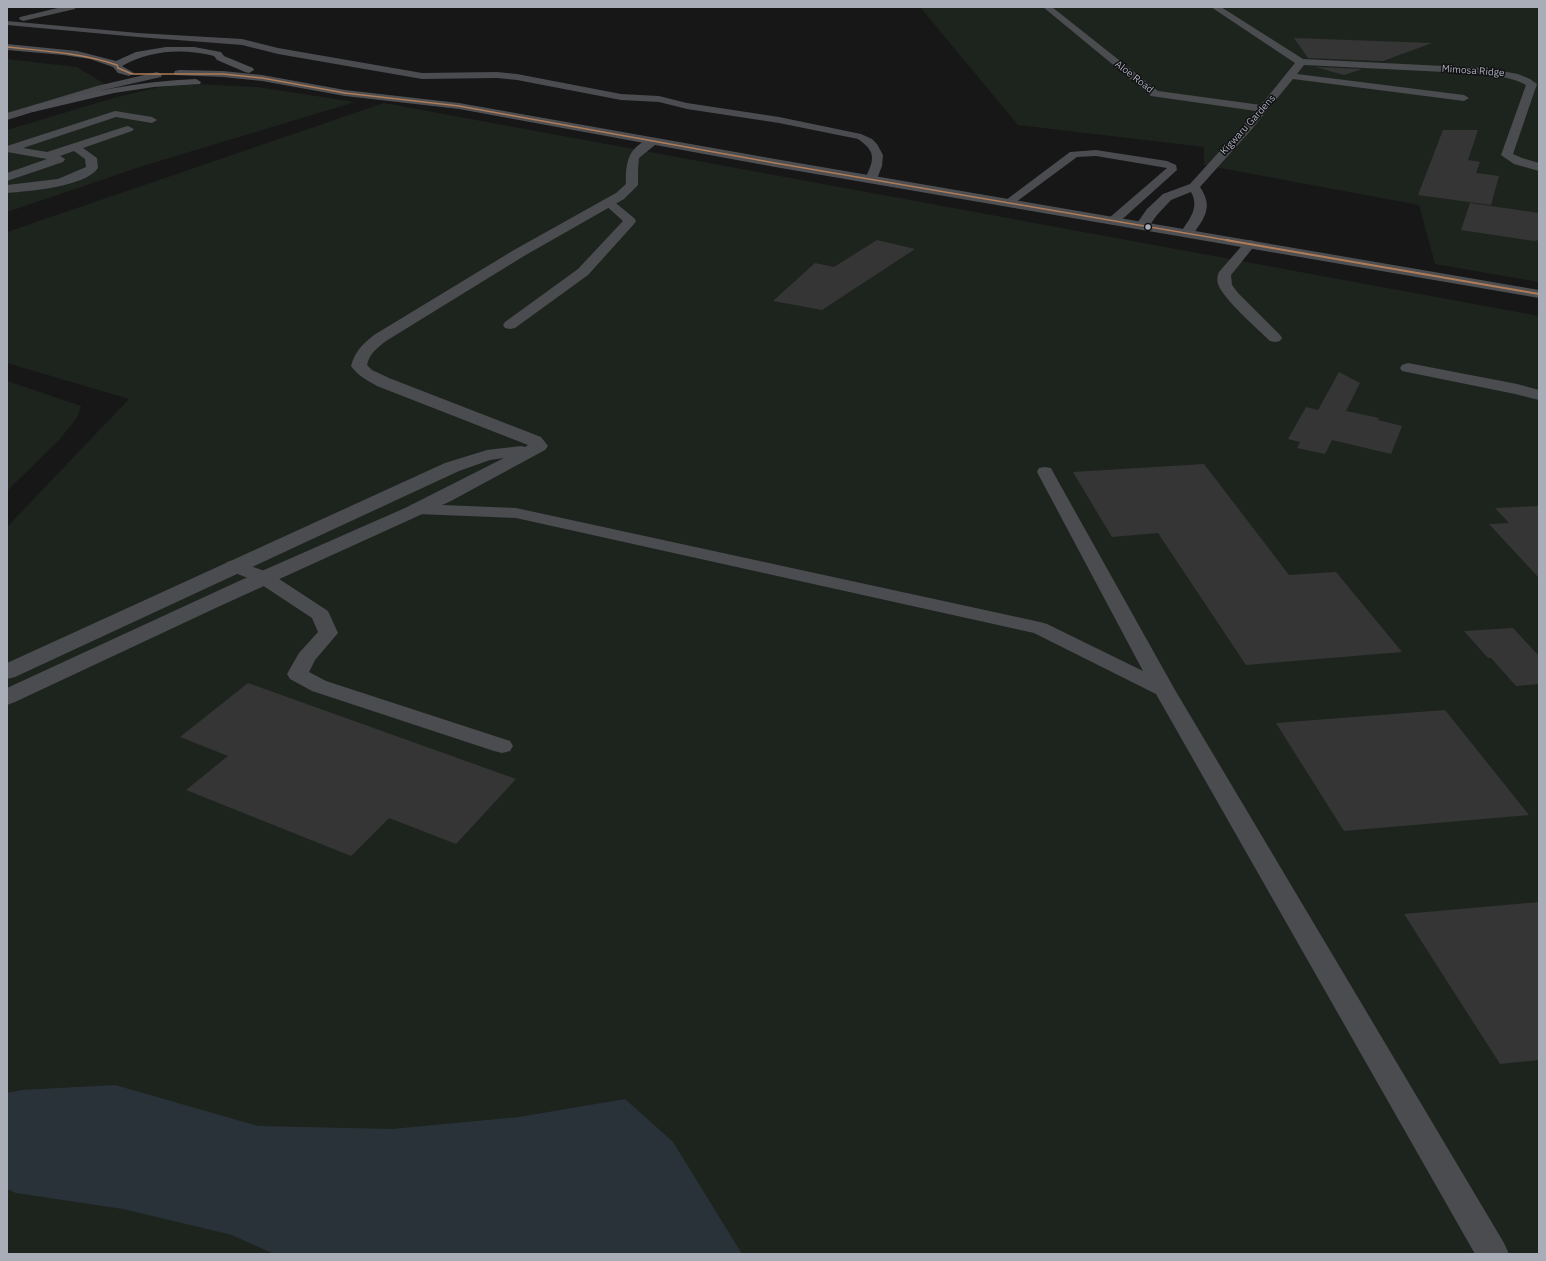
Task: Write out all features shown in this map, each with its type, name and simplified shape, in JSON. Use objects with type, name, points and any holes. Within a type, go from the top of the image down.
[{"type":"main road","points":[[7,42],[104,50]]},
{"type":"main road","points":[[7,48],[91,57],[117,66],[123,71],[132,74],[157,75],[202,69],[216,63],[220,58]]},
{"type":"main road","points":[[120,51],[197,50],[218,54],[220,58],[246,70],[437,100],[459,106]]},
{"type":"main road","points":[[117,66],[133,57],[159,51]]},
{"type":"main road","points":[[179,73],[262,78],[311,87],[388,98],[459,106],[1008,203],[1539,294]]},
{"type":"main road","points":[[33,109],[99,92],[155,84],[213,82],[311,87]]},
{"type":"street","name":"Aloe Road","points":[[1047,7],[1156,94],[1263,109]]},
{"type":"street","points":[[1215,7],[1301,62]]},
{"type":"street","name":"Kigwaru Gardens","points":[[1194,187],[1209,168],[1263,109],[1301,62]]},
{"type":"street","name":"Mimosa Ridge","points":[[1301,62],[1484,71],[1510,74],[1522,78],[1532,84],[1507,155],[1518,161],[1539,167]]},
{"type":"street","points":[[103,73],[117,66]]},
{"type":"street","points":[[7,117],[114,84],[157,75]]},
{"type":"street","points":[[1290,76],[1464,98]]},
{"type":"street","points":[[44,94],[69,98]]},
{"type":"street","points":[[7,177],[80,151],[137,128],[152,120],[115,114],[9,149],[48,156],[137,128]]},
{"type":"street","points":[[90,123],[137,128]]},
{"type":"street","points":[[7,697],[263,577],[417,509],[483,477],[539,446],[533,440],[383,382],[366,373],[359,366],[360,358],[366,349],[403,323],[526,249],[620,196],[632,185],[631,162],[633,157],[654,141]]},
{"type":"street","points":[[7,189],[53,184],[83,174],[92,168],[91,158],[80,151]]},
{"type":"street","points":[[1142,226],[1152,212],[1167,197],[1194,187],[1203,203],[1198,217],[1187,233]]},
{"type":"street","points":[[7,196],[25,199]]},
{"type":"street","points":[[1408,368],[1517,389],[1539,395]]},
{"type":"street","points":[[7,672],[234,566],[452,467],[487,455],[532,450]]},
{"type":"lane","points":[[7,23],[72,7]]},
{"type":"lane","points":[[7,23],[138,35],[242,42],[278,51],[422,76],[498,75],[517,77],[622,97],[659,99],[687,106],[779,120],[861,137],[870,142],[878,155],[878,163],[871,179]]},
{"type":"lane","points":[[1008,203],[1074,154],[1096,152],[1167,164],[1172,167],[1172,170],[1113,221]]},
{"type":"lane","points":[[510,325],[583,272],[630,220],[608,202]]},
{"type":"lane","points":[[1250,244],[1224,275],[1225,285],[1232,296],[1275,338]]},
{"type":"lane","points":[[1045,472],[1164,690],[1493,1254]]},
{"type":"lane","points":[[417,509],[516,513],[1040,628],[1164,690]]},
{"type":"lane","points":[[234,566],[263,577],[321,614],[328,633],[306,656],[297,674],[319,686],[502,746]]},
{"type":"shaded area","points":[[920,7],[1539,7],[1539,282],[1435,264],[1419,205],[1204,165],[1204,147],[1018,125]]},
{"type":"shaded area","points":[[7,59],[77,67],[108,86],[7,114]]},
{"type":"shaded area","points":[[195,84],[257,87],[355,102],[146,165],[7,212],[7,130],[117,97],[160,87]]},
{"type":"shaded area","points":[[384,103],[1539,316],[1539,1254],[7,1254],[7,527],[129,399],[7,363],[7,232]]},
{"type":"shaded area","points":[[7,381],[81,406],[77,418],[59,440],[7,491]]},
{"type":"shaded area","points":[[115,1085],[258,1126],[392,1129],[519,1117],[625,1099],[673,1142],[742,1254],[274,1254],[232,1235],[123,1209],[16,1193],[7,1189],[7,1093],[22,1090]]},
{"type":"building","points":[[1294,38],[1432,43],[1383,61],[1308,58]]},
{"type":"building","points":[[1315,67],[1362,69],[1344,75]]},
{"type":"building","points":[[1443,130],[1478,130],[1468,160],[1480,162],[1476,173],[1499,176],[1491,205],[1418,195]]},
{"type":"building","points":[[1470,203],[1539,213],[1539,240],[1534,241],[1461,230]]},
{"type":"building","points":[[877,240],[915,249],[822,310],[773,301],[815,263],[834,267]]},
{"type":"building","points":[[1339,372],[1360,383],[1346,411],[1379,418],[1378,420],[1402,426],[1391,454],[1332,440],[1325,454],[1297,448],[1300,442],[1288,439],[1306,407],[1318,410]]},
{"type":"building","points":[[1204,464],[1289,575],[1336,572],[1402,652],[1246,665],[1158,533],[1112,537],[1073,472]]},
{"type":"building","points":[[1539,506],[1539,578],[1489,524],[1509,523],[1495,508]]},
{"type":"building","points":[[1513,628],[1539,656],[1539,684],[1516,686],[1464,631]]},
{"type":"building","points":[[248,683],[516,779],[456,844],[389,818],[351,856],[186,790],[228,756],[180,737]]},
{"type":"building","points":[[1445,710],[1529,815],[1344,831],[1276,723]]},
{"type":"building","points":[[1539,902],[1539,1060],[1500,1064],[1404,914]]},
{"type":"transit line","points":[[7,47],[77,54],[104,60],[117,65],[118,68],[132,74],[223,74],[262,78],[345,93],[459,106],[775,163],[1539,294]]}]
